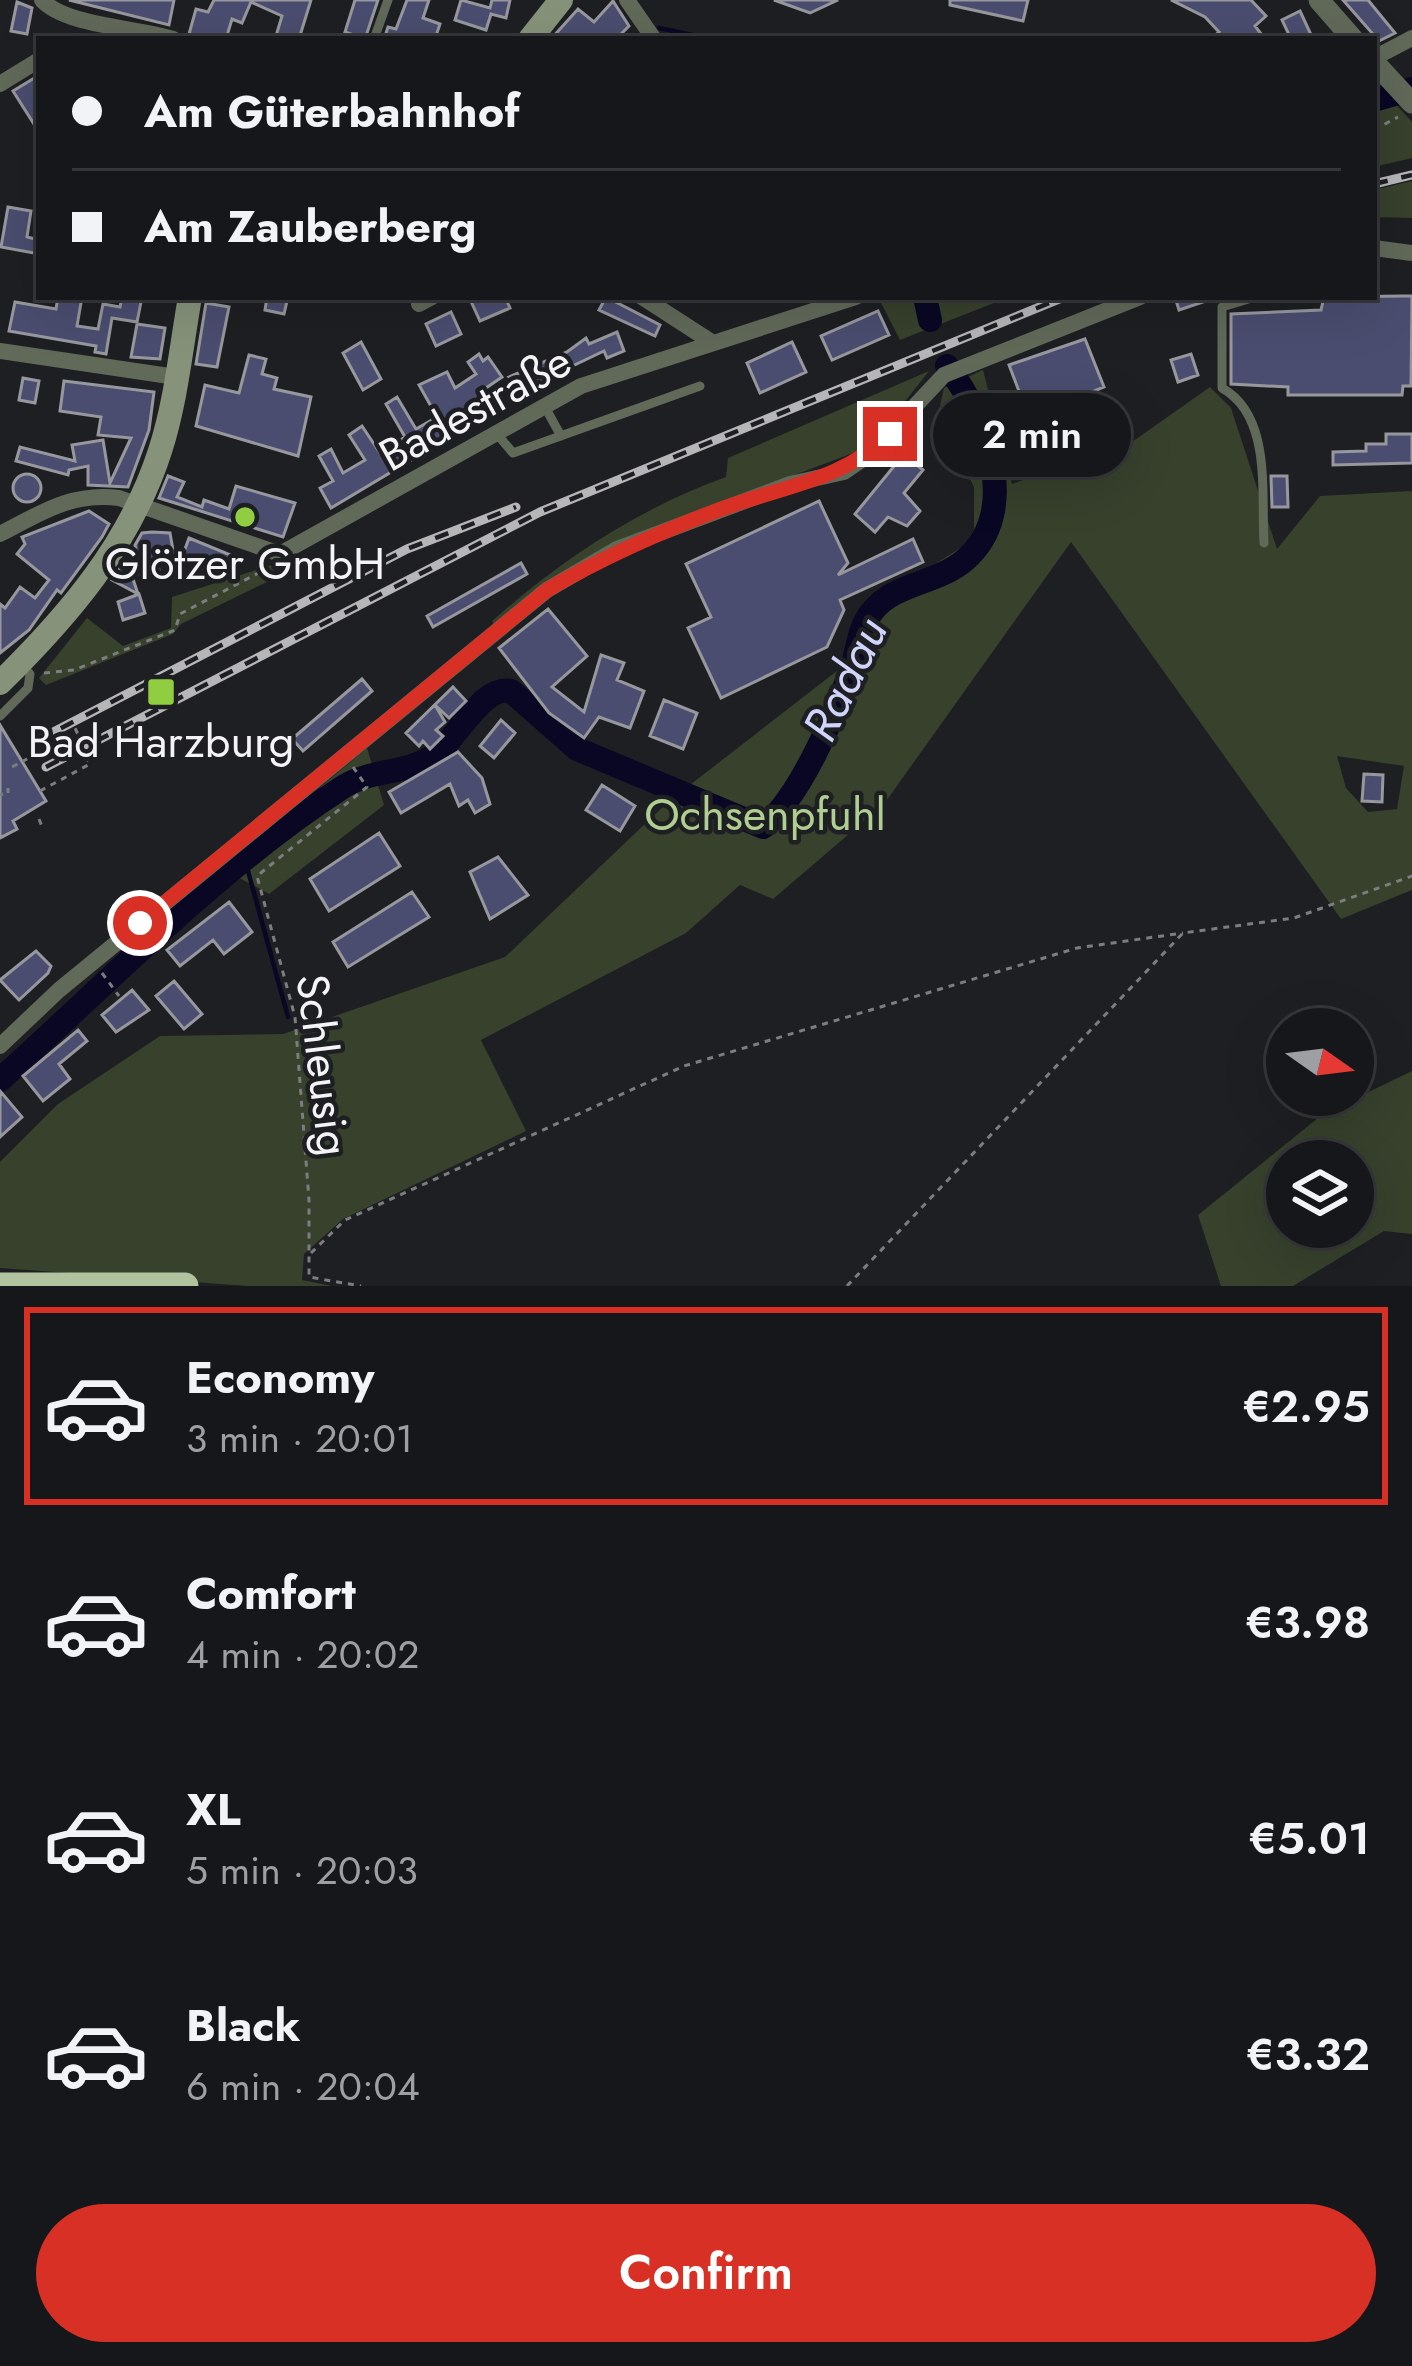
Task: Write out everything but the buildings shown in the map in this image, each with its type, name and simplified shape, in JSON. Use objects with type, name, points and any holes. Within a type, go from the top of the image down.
[{"type":"highway","points":[[0,1286],[185,1286]]},
{"type":"main road","points":[[532,36],[551,3]]},
{"type":"main road","points":[[0,683],[25,669],[83,595],[137,507],[159,453],[189,300]]},
{"type":"street","points":[[42,0],[80,22],[117,23],[162,36]]},
{"type":"street","points":[[627,0],[652,36]]},
{"type":"street","points":[[1319,0],[1350,36]]},
{"type":"street","points":[[70,36],[80,22]]},
{"type":"street","points":[[1377,58],[1412,38]]},
{"type":"street","points":[[0,83],[36,62]]},
{"type":"street","points":[[1377,64],[1412,104]]},
{"type":"street","points":[[1377,248],[1412,253]]},
{"type":"street","points":[[647,300],[710,341]]},
{"type":"street","name":"Badestraße","points":[[0,534],[73,496],[118,498],[280,554],[581,386],[846,300]]},
{"type":"street","points":[[0,1046],[59,990],[547,590],[617,549],[790,484],[844,472],[869,455],[944,375],[1132,300]]},
{"type":"street","points":[[0,351],[176,377]]},
{"type":"lane","points":[[375,36],[388,0]]},
{"type":"lane","points":[[1245,300],[1222,307],[1222,388],[1242,399],[1257,430],[1264,543]]},
{"type":"lane","points":[[497,434],[513,453],[700,386]]},
{"type":"lane","points":[[545,407],[561,436]]},
{"type":"lane","points":[[0,716],[28,688],[25,669]]},
{"type":"path","points":[[1377,128],[1396,117],[1411,116]]},
{"type":"path","points":[[25,669],[74,670],[175,630],[180,614],[252,578]]},
{"type":"path","points":[[73,724],[83,744]]},
{"type":"path","points":[[12,766],[77,732]]},
{"type":"path","points":[[40,790],[88,761],[94,771]]},
{"type":"path","name":"Schleusig","points":[[359,775],[367,787],[256,876],[295,1017],[309,1277],[361,1286]]},
{"type":"path","points":[[39,819],[44,829]]},
{"type":"path","points":[[311,1253],[345,1220],[684,1066],[1077,948],[1294,918],[1412,876]]},
{"type":"path","points":[[847,1286],[1184,933]]},
{"type":"path","points":[[106,979],[119,996]]},
{"type":"green space","points":[[1377,83],[1412,122],[1412,158],[1377,166]]},
{"type":"green space","points":[[1412,181],[1412,218],[1377,217],[1377,189]]},
{"type":"green space","points":[[880,300],[1001,300],[900,340]]},
{"type":"green space","name":"Ochsenpfuhl","points":[[983,370],[1012,484],[1132,442],[1210,387],[1231,408],[1277,549],[1320,496],[1412,491],[1412,890],[1341,919],[1071,542],[884,804],[773,899],[740,885],[686,933],[481,1040],[526,1131],[343,1219],[304,1254],[302,1280],[332,1286],[248,1286],[0,1268],[0,1162],[58,1104],[160,1036],[283,1034],[505,957],[668,802],[851,660],[913,578],[965,545],[974,530],[974,487],[938,415],[944,388]],"holes":[[[1337,756],[1404,766],[1397,809],[1368,812],[1346,788]]]},
{"type":"green space","points":[[929,371],[869,447],[696,512],[495,626],[492,621],[602,538],[662,504],[726,477],[728,458]]},
{"type":"green space","points":[[278,563],[283,574],[181,624],[173,634],[46,685],[39,678],[87,618],[123,646],[171,628],[172,597]]},
{"type":"green space","points":[[367,748],[384,805],[269,894],[223,869]]},
{"type":"green space","points":[[1412,1071],[1412,1234],[1384,1231],[1374,1237],[1374,1140],[1291,1140],[1321,1116],[1374,1116],[1374,1089]]},
{"type":"green space","points":[[1266,1160],[1266,1248],[1356,1248],[1293,1286],[1221,1286],[1198,1215]]},
{"type":"waterway","points":[[659,28],[697,36]]},
{"type":"waterway","name":"Radau","points":[[1377,99],[1412,89]]},
{"type":"waterway","name":"Radau","points":[[926,300],[930,320]]},
{"type":"waterway","name":"Radau","points":[[0,1080],[252,853],[343,787],[430,758],[479,705],[500,692],[511,691],[577,749],[763,827],[790,796],[815,753],[874,609],[897,592],[965,560],[982,539],[992,515],[995,490],[985,436],[947,366]]},
{"type":"waterway","points":[[245,860],[288,1017]]},
{"type":"railway","points":[[1377,183],[1412,175]]},
{"type":"railway","points":[[46,767],[540,512],[1057,300]]},
{"type":"railway","points":[[36,741],[407,549],[516,507]]},
{"type":"place","name":"Glötzer GmbH","points":[[245,517]]},
{"type":"place","name":"Bad Harzburg","points":[[161,692]]},
{"type":"route","points":[[140,923],[547,590],[617,549],[790,484],[844,472],[890,434]]}]
